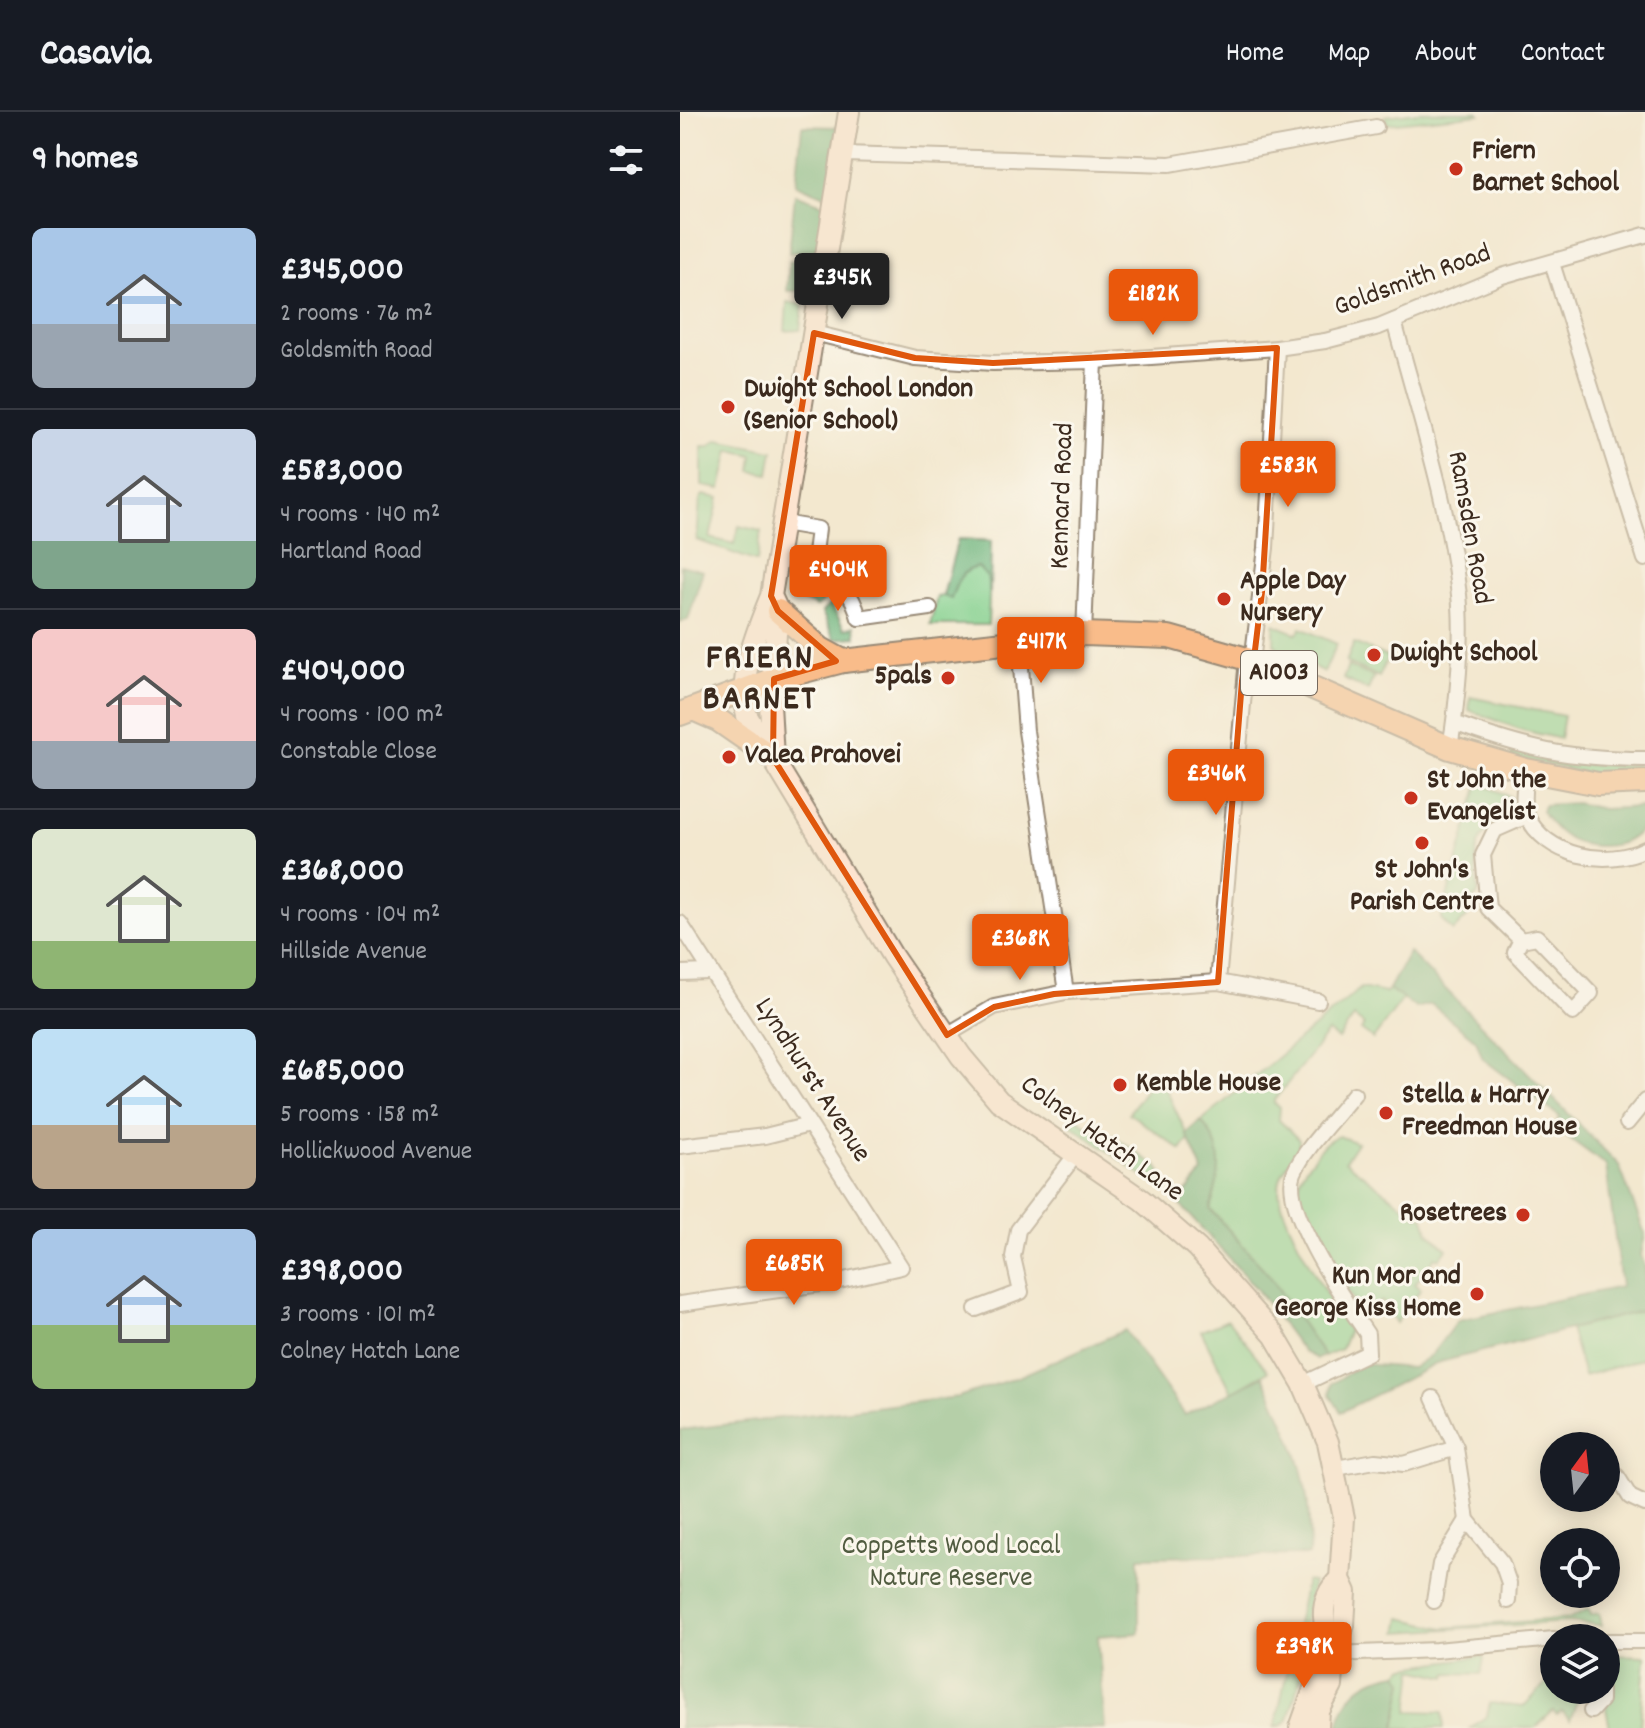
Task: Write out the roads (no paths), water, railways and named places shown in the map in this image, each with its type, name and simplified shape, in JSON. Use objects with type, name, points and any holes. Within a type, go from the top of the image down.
[{"type":"main road","points":[[759,685],[775,604],[783,523],[849,112]]},
{"type":"main road","points":[[775,604],[821,649],[843,661]]},
{"type":"main road","points":[[773,758],[770,704],[759,685],[759,625],[775,604]]},
{"type":"main road","name":"A1003","points":[[687,712],[759,685],[843,661],[1084,634],[1169,637],[1249,660],[1450,748],[1526,770],[1598,784],[1645,782]]},
{"type":"main road","name":"Colney Hatch Lane","points":[[759,685],[747,716],[790,793],[893,957],[947,1035],[999,1101],[1142,1200],[1197,1248],[1274,1335],[1303,1384],[1336,1468],[1344,1518],[1340,1579],[1346,1592],[1344,1625],[1334,1654],[1317,1680],[1300,1728]]},
{"type":"main road","points":[[687,712],[718,720],[773,758]]},
{"type":"main road","name":"Colney Hatch Lane","points":[[1318,1728],[1319,1711],[1332,1686],[1334,1654]]},
{"type":"street","points":[[844,154],[1170,164],[1376,127]]},
{"type":"street","name":"Goldsmith Road","points":[[814,333],[915,358],[993,363],[1095,361],[1277,348],[1325,341],[1394,321],[1454,293],[1645,235]]},
{"type":"street","points":[[1552,263],[1645,559]]},
{"type":"street","name":"Ramsden Road","points":[[1394,321],[1432,461],[1459,597],[1454,723],[1450,748]]},
{"type":"street","points":[[1218,982],[1249,660],[1266,548],[1277,348]]},
{"type":"street","name":"Kennard Road","points":[[1084,634],[1095,361]]},
{"type":"street","points":[[783,523],[818,529],[813,569],[831,577],[854,597],[859,618],[930,608]]},
{"type":"street","points":[[1019,641],[1026,731],[1066,992]]},
{"type":"street","points":[[1454,723],[1542,752],[1599,759],[1645,759]]},
{"type":"street","points":[[1526,770],[1527,816],[1539,832],[1571,854],[1607,861],[1645,849]]},
{"type":"street","points":[[1521,940],[1488,908],[1483,855],[1495,830],[1527,816]]},
{"type":"street","name":"Lyndhurst Avenue","points":[[680,923],[901,1267],[835,1282],[680,1304]]},
{"type":"street","points":[[1537,937],[1591,993],[1573,1013],[1515,952],[1521,940],[1537,937]]},
{"type":"street","points":[[680,973],[709,972]]},
{"type":"street","points":[[947,1035],[994,1007],[1066,992],[1218,982],[1318,1001]]},
{"type":"street","points":[[1303,1384],[1368,1353],[1370,1347],[1367,1334],[1314,1244],[1291,1187],[1295,1170],[1354,1094]]},
{"type":"street","points":[[1627,1123],[1645,1101]]},
{"type":"street","points":[[680,1146],[765,1136],[809,1125]]},
{"type":"street","points":[[976,1309],[1021,1292],[1013,1257],[1018,1230],[1077,1153]]},
{"type":"street","points":[[1433,1398],[1456,1448],[1467,1520],[1502,1563],[1509,1583],[1508,1601]]},
{"type":"street","points":[[1336,1468],[1375,1461],[1404,1464],[1456,1448]]},
{"type":"street","points":[[1620,1481],[1630,1497],[1645,1504]]},
{"type":"street","points":[[1434,1601],[1440,1564],[1467,1520]]},
{"type":"street","points":[[1334,1654],[1436,1650],[1540,1640]]},
{"type":"street","points":[[1620,1641],[1645,1641]]},
{"type":"street","points":[[1591,1711],[1597,1704]]},
{"type":"place","name":"Friern Barnet School","points":[[1456,169]]},
{"type":"place","name":"Dwight School London (Senior School)","points":[[728,407]]},
{"type":"place","name":"Apple Day Nursery","points":[[1224,599]]},
{"type":"place","name":"Dwight School","points":[[1374,655]]},
{"type":"place","name":"5pals","points":[[948,678]]},
{"type":"place","name":"Valea Prahovei","points":[[729,757]]},
{"type":"place","name":"St John the Evangelist","points":[[1411,798]]},
{"type":"place","name":"St John's Parish Centre","points":[[1422,843]]},
{"type":"place","name":"Kemble House","points":[[1120,1085]]},
{"type":"place","name":"Stella & Harry Freedman House","points":[[1386,1113]]},
{"type":"place","name":"Rosetrees","points":[[1523,1215]]},
{"type":"place","name":"Kun Mor and George Kiss Home","points":[[1477,1294]]},
{"type":"district","name":"FRIERN BARNET","points":[[760,680]]},
{"type":"park label","name":"Coppetts Wood Local Nature Reserve","points":[[951,1564]]}]
